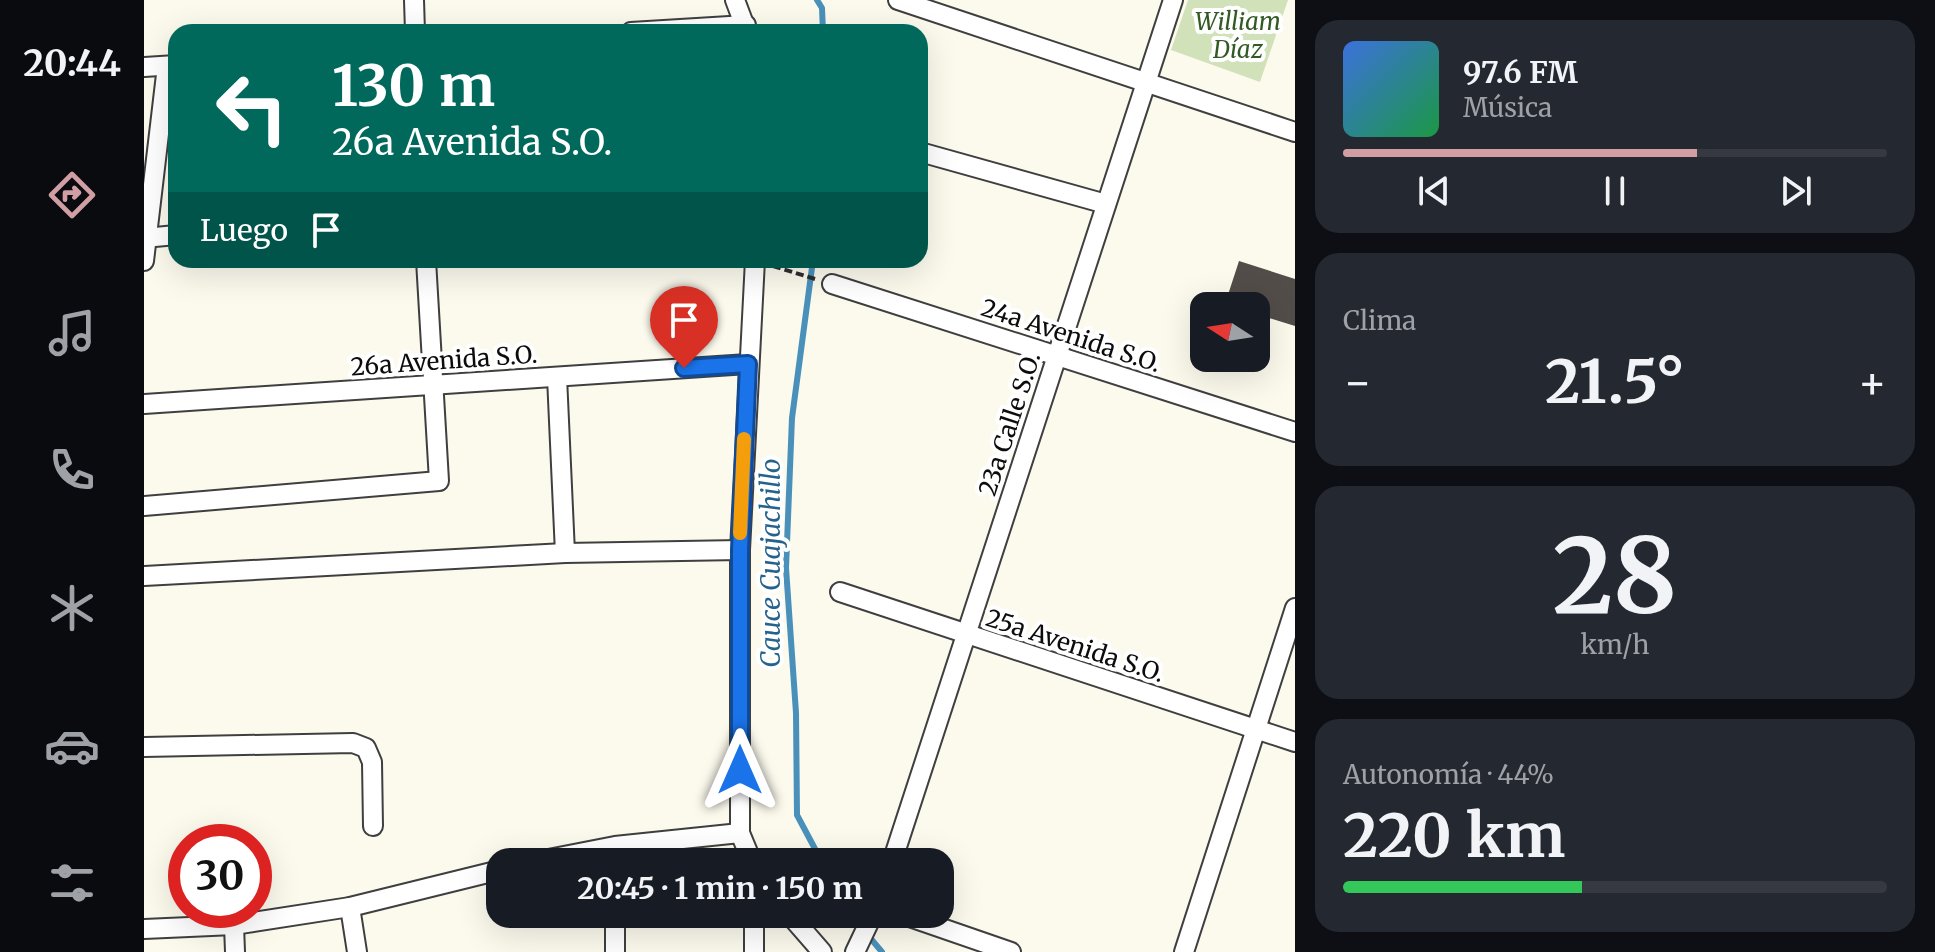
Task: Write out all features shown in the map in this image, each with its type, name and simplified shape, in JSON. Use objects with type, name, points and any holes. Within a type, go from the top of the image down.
[{"type":"street","points":[[414,0],[415,24]]},
{"type":"street","points":[[735,0],[744,24]]},
{"type":"street","points":[[898,0],[1295,132]]},
{"type":"street","name":"23a Calle S.O.","points":[[897,848],[1173,0]]},
{"type":"street","points":[[144,67],[168,66]]},
{"type":"street","points":[[144,261],[168,87]]},
{"type":"street","points":[[928,154],[1106,204]]},
{"type":"street","points":[[146,238],[168,236]]},
{"type":"street","points":[[144,506],[439,481],[426,268]]},
{"type":"street","points":[[746,848],[740,833],[740,550],[754,268]]},
{"type":"street","name":"24a Avenida S.O.","points":[[832,284],[1295,432]]},
{"type":"street","name":"26a Avenida S.O.","points":[[144,404],[748,364]]},
{"type":"street","points":[[557,377],[565,553]]},
{"type":"street","points":[[144,576],[565,553],[740,550]]},
{"type":"street","name":"25a Avenida S.O.","points":[[840,592],[1295,742]]},
{"type":"street","points":[[1184,952],[1295,608]]},
{"type":"street","points":[[144,747],[353,743],[366,748],[372,762],[373,826]]},
{"type":"street","points":[[651,848],[740,833]]},
{"type":"street","points":[[272,919],[350,907],[486,873]]},
{"type":"street","points":[[350,907],[357,952]]},
{"type":"street","points":[[144,929],[168,928]]},
{"type":"street","points":[[234,928],[235,952]]},
{"type":"street","points":[[615,928],[615,952]]},
{"type":"street","points":[[754,928],[754,952]]},
{"type":"street","points":[[801,928],[822,952]]},
{"type":"street","points":[[855,952],[867,928]]},
{"type":"street","points":[[942,928],[1011,952]]},
{"type":"path","points":[[788,270],[832,284]]},
{"type":"green space","name":"William Díaz","points":[[1188,0],[1288,0],[1260,82],[1171,50]]},
{"type":"building","points":[[1239,261],[1295,279],[1295,326],[1270,318],[1270,292],[1229,292]]},
{"type":"waterway","name":"Cauce Cuajachillo","points":[[817,0],[822,8],[823,24]]},
{"type":"waterway","name":"Cauce Cuajachillo","points":[[812,268],[792,418],[786,568],[796,713],[797,815],[815,848]]},
{"type":"waterway","name":"Cauce Cuajachillo","points":[[862,928],[882,952]]},
{"type":"slow traffic","points":[[740,533],[744,439]]},
{"type":"route","points":[[684,368],[748,364],[740,550],[740,770]]}]
